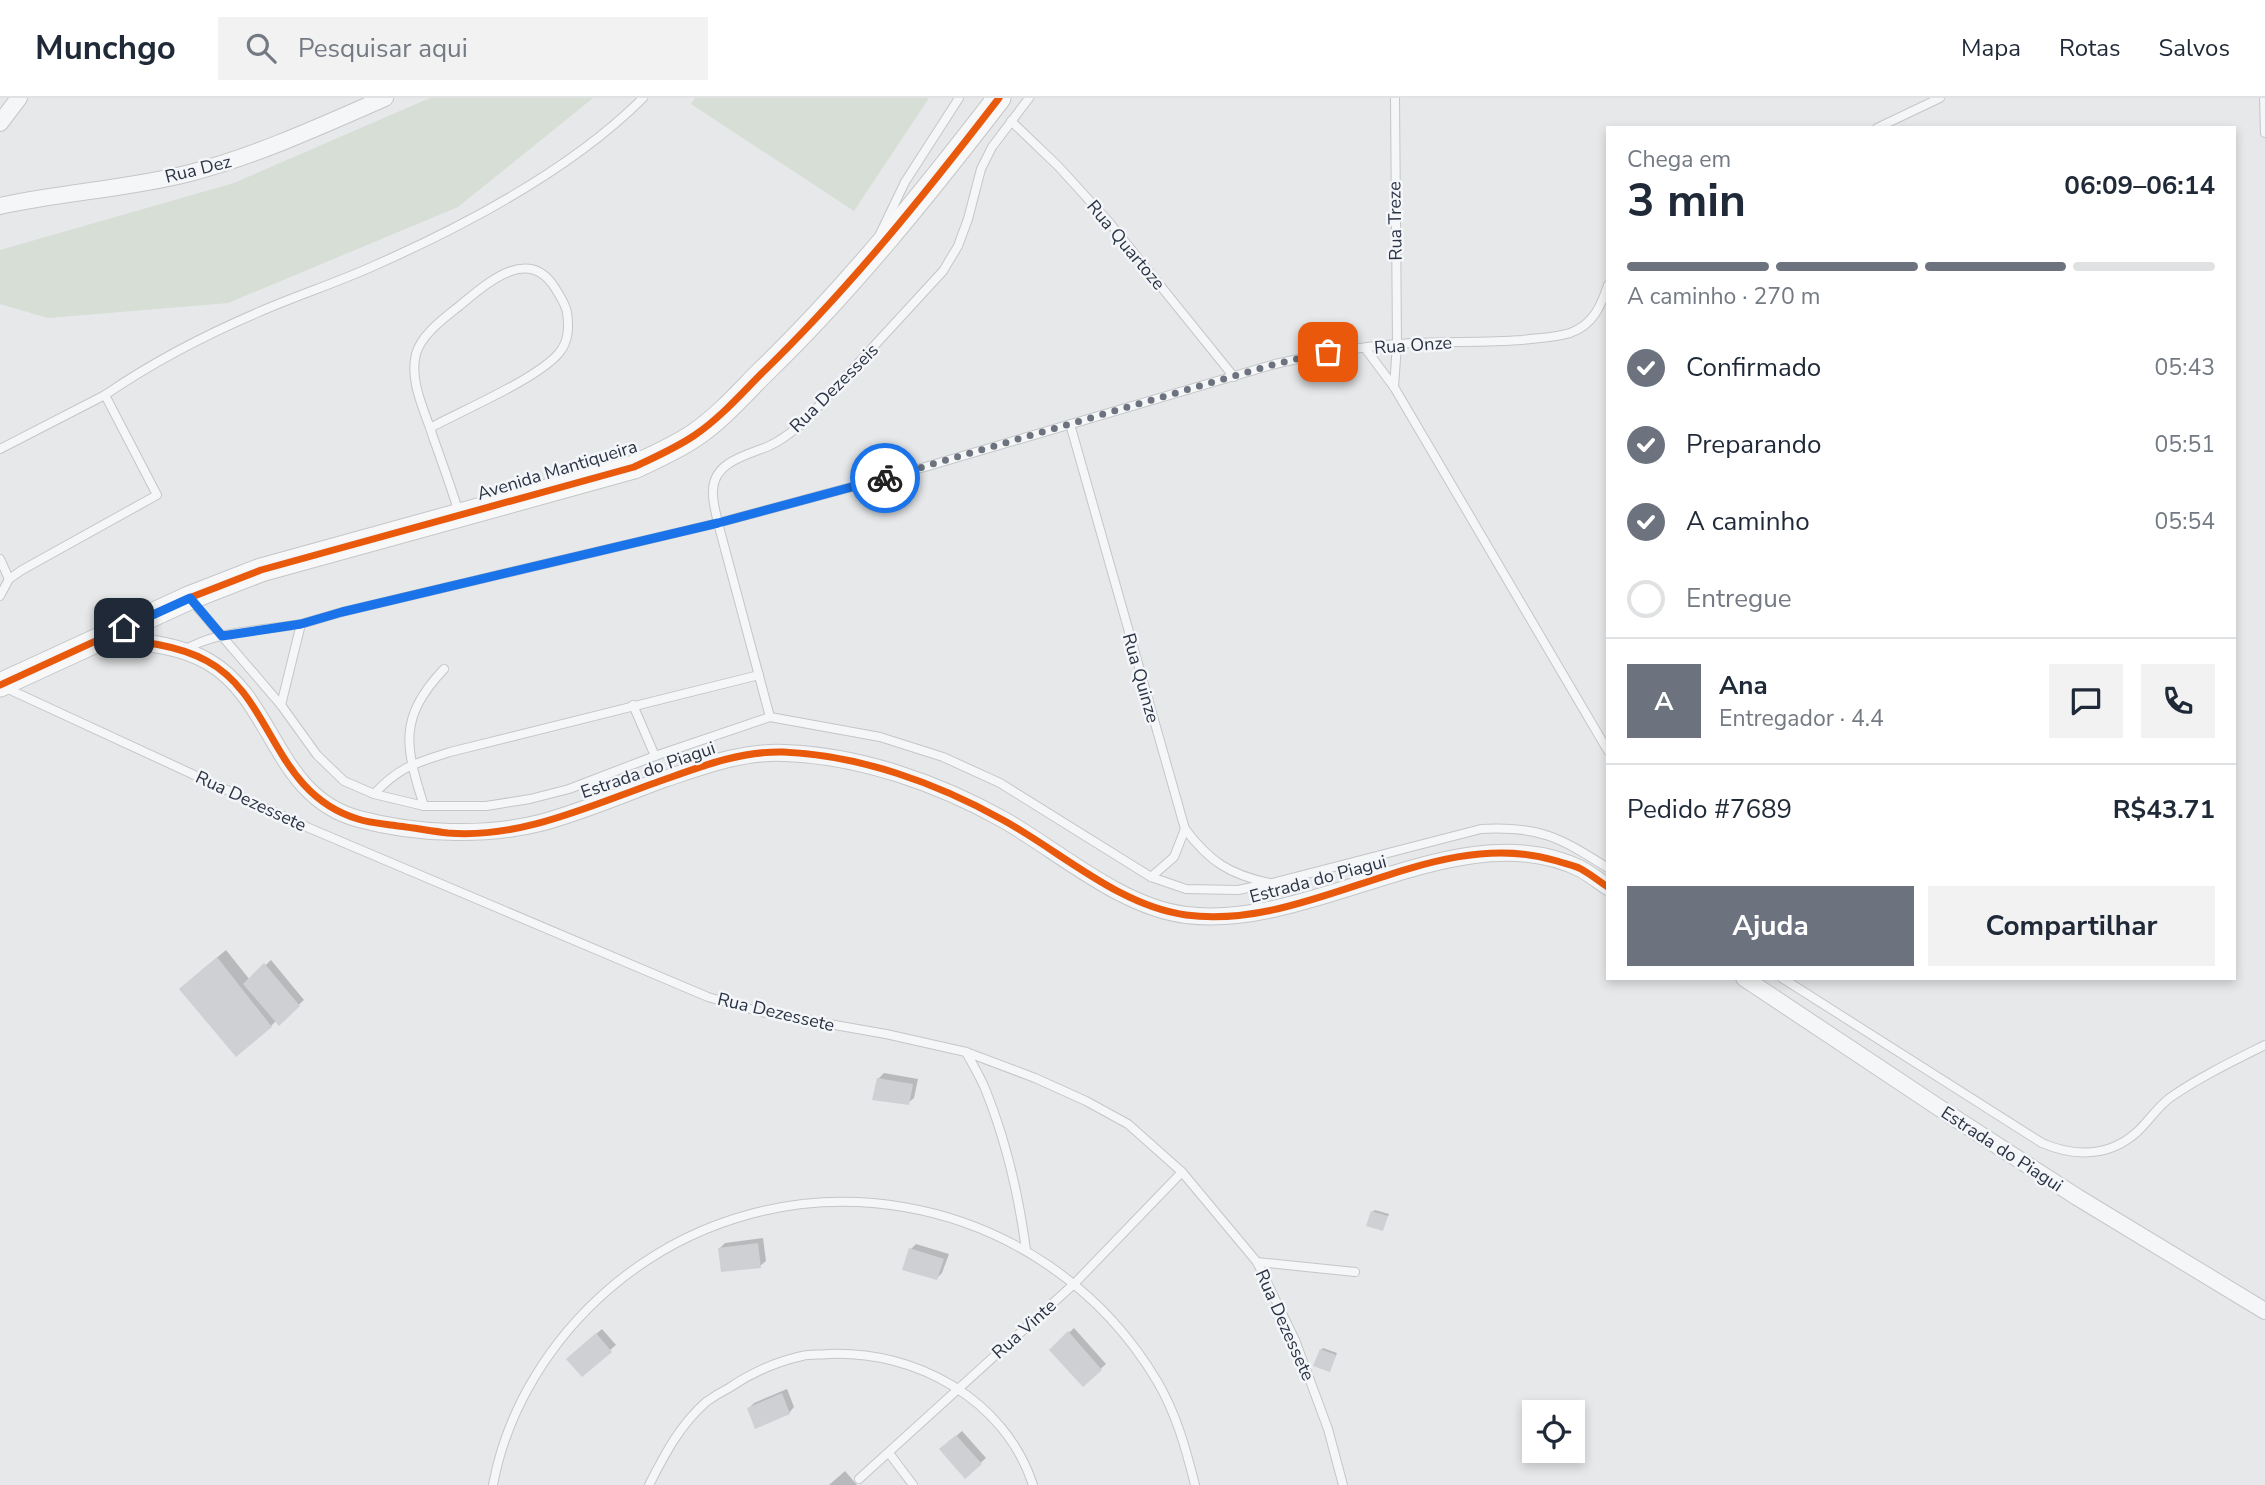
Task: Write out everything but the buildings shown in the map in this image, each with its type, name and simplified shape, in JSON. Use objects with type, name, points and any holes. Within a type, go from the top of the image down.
[{"type":"street","points":[[0,123],[19,98]]},
{"type":"street","name":"Rua Dez","points":[[0,206],[187,174],[234,161],[290,140],[385,98]]},
{"type":"street","name":"Avenida Mantiqueira","points":[[0,685],[190,598],[261,570],[634,467],[668,451],[698,433],[790,346],[928,190],[999,98]]},
{"type":"street","name":"Estrada do Piagui","points":[[103,638],[147,643],[182,652],[206,660],[228,675],[246,697],[306,789],[328,807],[358,819],[451,833],[497,831],[538,824],[584,810],[740,755],[778,752],[824,755],[884,770],[944,791],[1003,820],[1095,878],[1140,902],[1182,915],[1223,918],[1268,912],[1462,856],[1501,852],[1537,855],[1580,868],[1606,886]]},
{"type":"street","name":"Estrada do Piagui","points":[[1747,980],[1947,1114],[2265,1311]]},
{"type":"lane","points":[[0,449],[105,395],[169,355],[258,312],[377,264],[465,222],[563,163],[618,123],[643,98]]},
{"type":"lane","points":[[872,256],[885,219],[905,182],[959,98]]},
{"type":"lane","name":"Rua Dezesseis","points":[[770,717],[718,523],[712,490],[716,477],[726,465],[789,435],[805,421],[943,271],[958,246],[981,169],[992,147],[1029,98]]},
{"type":"lane","name":"Rua Treze","points":[[1394,387],[1397,344],[1395,98]]},
{"type":"lane","points":[[1881,126],[1938,98]]},
{"type":"lane","points":[[2264,98],[2265,133]]},
{"type":"lane","name":"Rua Quartoze","points":[[1011,121],[1058,166],[1109,222],[1234,377]]},
{"type":"lane","points":[[430,428],[544,367],[561,351],[568,337],[569,322],[565,304],[551,281],[539,271],[524,268],[507,272],[485,284],[443,319],[426,336],[416,352],[414,372],[419,397],[460,516]]},
{"type":"lane","name":"Rua Onze","points":[[182,652],[198,641],[301,624],[718,523],[925,467],[1275,364],[1328,352],[1397,344],[1524,340],[1571,333],[1599,310],[1606,291]]},
{"type":"lane","points":[[1365,348],[1394,387],[1606,748]]},
{"type":"lane","points":[[0,596],[9,579],[57,549],[156,495],[105,395]]},
{"type":"lane","name":"Rua Quinze","points":[[1070,424],[1185,830],[1201,850],[1226,870],[1272,883]]},
{"type":"lane","points":[[0,559],[9,579]]},
{"type":"lane","points":[[190,598],[281,705],[317,755],[344,781],[374,794],[424,806],[486,806],[569,789],[654,756],[770,717],[880,737],[943,757],[1000,783],[1152,877],[1186,889],[1238,890],[1481,829],[1515,827],[1544,832],[1606,867]]},
{"type":"lane","points":[[281,705],[301,624]]},
{"type":"lane","points":[[424,806],[411,765],[408,735],[413,711],[426,688],[443,669]]},
{"type":"lane","points":[[374,794],[390,776],[411,765],[450,752],[759,675]]},
{"type":"lane","name":"Rua Dezessete","points":[[0,685],[309,828],[708,997],[761,1012],[886,1034],[966,1052],[1035,1078],[1128,1124],[1182,1172],[1257,1262],[1295,1340],[1328,1429],[1343,1485]]},
{"type":"lane","points":[[632,705],[654,756]]},
{"type":"lane","points":[[1152,877],[1174,857],[1185,830]]},
{"type":"lane","points":[[1786,980],[2030,1135],[2062,1151],[2085,1154],[2103,1151],[2122,1143],[2168,1099],[2203,1077],[2265,1045]]},
{"type":"lane","points":[[966,1052],[986,1089],[998,1125],[1021,1216],[1026,1250]]},
{"type":"lane","name":"Rua Vinte","points":[[859,1479],[1075,1283],[1182,1172]]},
{"type":"lane","points":[[493,1485],[497,1462],[518,1406],[548,1355],[586,1309],[631,1270],[682,1239],[738,1217],[796,1204],[855,1201],[915,1208],[961,1220],[1026,1250],[1075,1283],[1121,1329],[1158,1382],[1184,1441],[1195,1485]]},
{"type":"lane","points":[[1257,1262],[1355,1272]]},
{"type":"lane","points":[[649,1485],[671,1442],[707,1402],[752,1373],[803,1356],[857,1353],[910,1364],[958,1388],[999,1424],[1028,1469],[1033,1485]]},
{"type":"lane","points":[[889,1453],[914,1485]]},
{"type":"shaded area","points":[[430,98],[593,98],[458,207],[228,303],[48,318],[0,304],[0,250],[234,183]]},
{"type":"shaded area","points":[[695,98],[929,98],[854,211],[691,104]]},
{"type":"cycle path","points":[[0,685],[189,598],[261,570],[634,467],[680,444],[722,413],[825,308],[914,205],[999,98]]},
{"type":"cycle path","points":[[103,638],[169,647],[207,661],[229,677],[247,697],[290,767],[308,788],[330,806],[358,819],[373,822],[448,833],[504,831],[558,818],[722,760],[783,752],[812,754],[869,765],[924,783],[1003,820],[1091,876],[1137,901],[1186,915],[1233,916],[1280,908],[1418,866],[1464,856],[1511,853],[1557,861],[1581,869],[1606,886]]},
{"type":"way so far","points":[[885,478],[1275,364],[1328,352]]},
{"type":"route","points":[[124,628],[190,598],[222,636],[301,624],[718,523],[885,478]]}]
